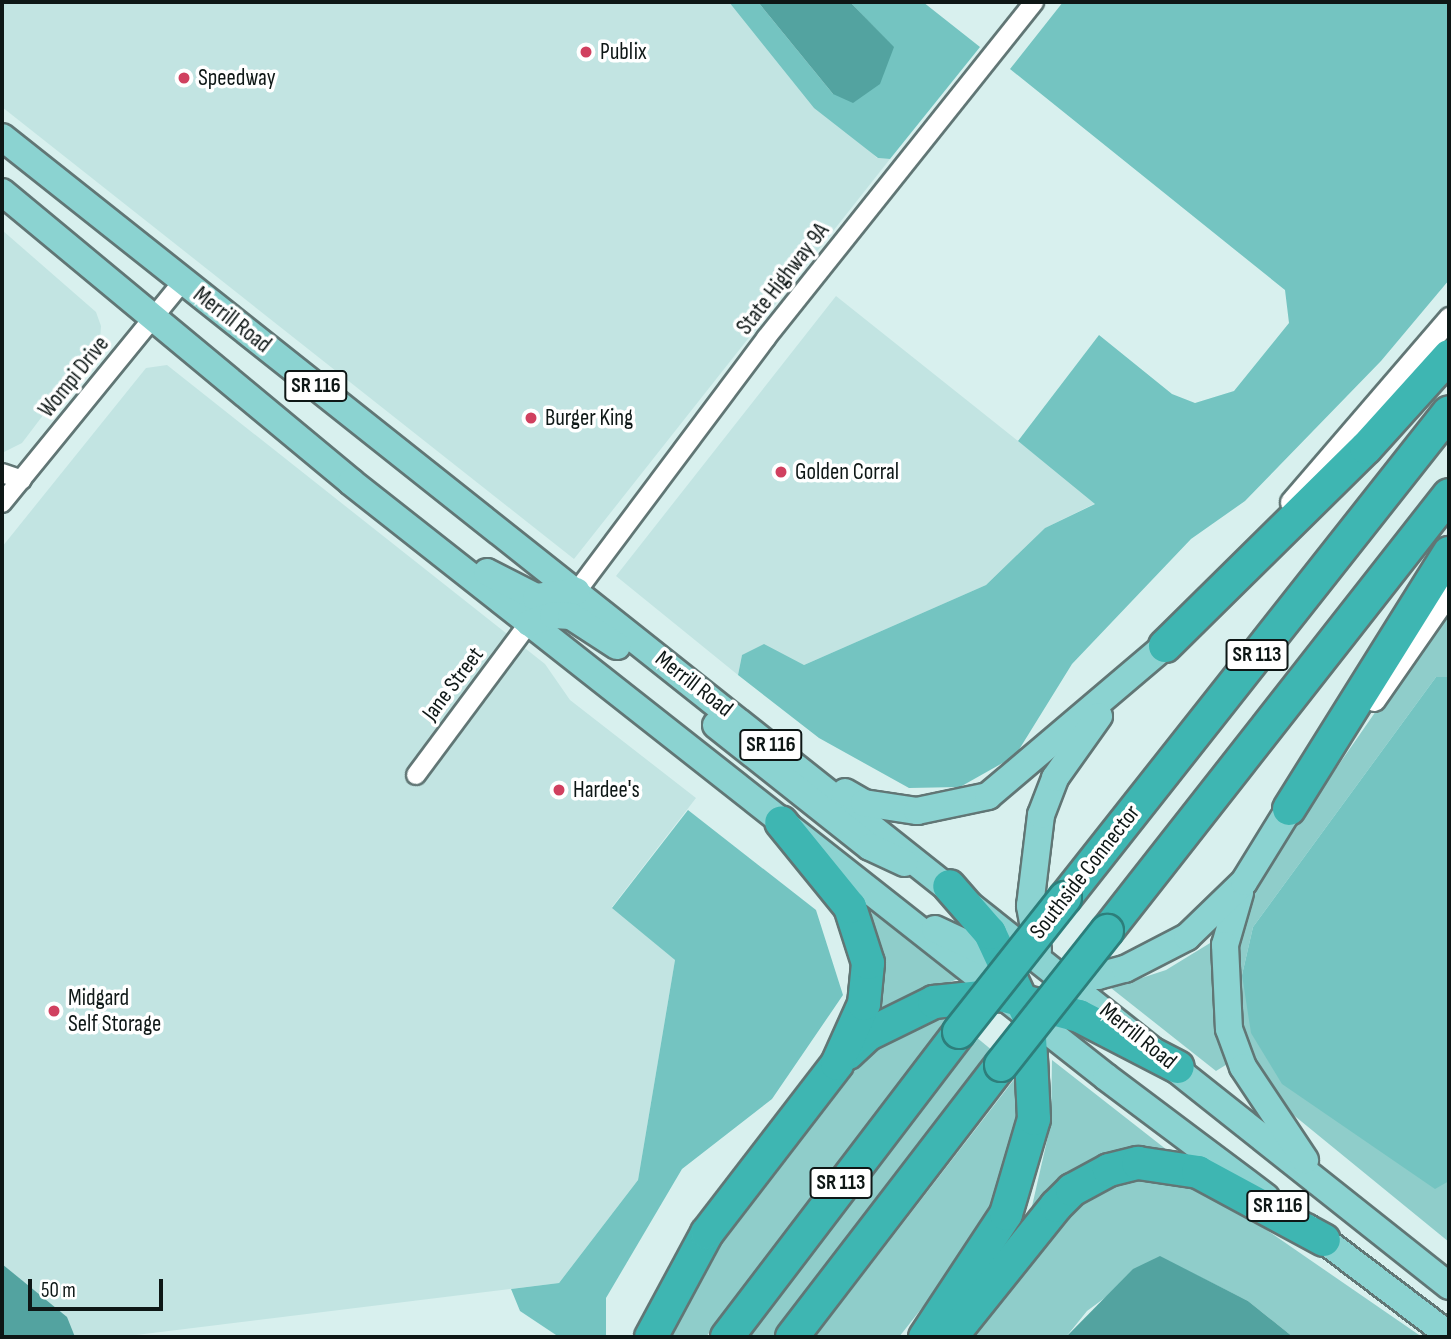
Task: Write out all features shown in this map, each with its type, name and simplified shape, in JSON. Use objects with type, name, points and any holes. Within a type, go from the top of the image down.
[{"type":"highway","points":[[1165,646],[1366,448],[1449,356]]},
{"type":"highway","name":"Southside Connector","points":[[727,1337],[960,1032],[1449,412]]},
{"type":"highway","name":"SR 113","points":[[792,1337],[1001,1065],[1449,495]]},
{"type":"highway","points":[[1289,809],[1449,553]]},
{"type":"highway","points":[[780,822],[850,907],[863,937],[868,963],[864,1004],[837,1064]]},
{"type":"highway","points":[[949,886],[1032,986],[1178,1067]]},
{"type":"highway","points":[[651,1337],[707,1233],[837,1064],[867,1035],[915,1009],[954,996],[1032,986]]},
{"type":"highway","points":[[925,1337],[1006,1214],[1034,1119],[1032,986]]},
{"type":"highway","points":[[951,1337],[1056,1206],[1072,1190],[1109,1170],[1138,1163],[1198,1172],[1324,1240]]},
{"type":"highway","points":[[911,1337],[1006,1214]]},
{"type":"main road","name":"Merrill Road","points":[[2,137],[949,886]]},
{"type":"main road","name":"SR 116","points":[[2,192],[152,320],[351,482],[888,906],[1032,986],[1106,1077],[1449,1335]]},
{"type":"main road","points":[[351,482],[505,585],[536,597],[577,592]]},
{"type":"main road","points":[[529,623],[553,615],[591,626],[870,847],[949,886]]},
{"type":"main road","points":[[794,763],[864,803],[917,811],[967,804],[1006,785],[1073,722],[1121,687],[1165,646]]},
{"type":"main road","points":[[1121,687],[1062,768],[1041,816],[1030,906],[1032,986],[1098,976],[1154,956],[1214,916],[1244,882],[1289,809]]},
{"type":"main road","points":[[1244,882],[1225,945],[1229,1029],[1243,1068],[1321,1182]]},
{"type":"main road","name":"Merrill Road","points":[[1178,1067],[1449,1286]]},
{"type":"street","name":"State Highway 9A","points":[[577,592],[766,338],[1034,2]]},
{"type":"street","name":"Wompi Drive","points":[[2,503],[183,281]]},
{"type":"street","points":[[1165,646],[1449,318]]},
{"type":"street","points":[[2,473],[22,480]]},
{"type":"street","points":[[1289,809],[1371,705],[1449,592]]},
{"type":"street","name":"Jane Street","points":[[416,775],[529,623]]},
{"type":"shaded area","points":[[2,2],[729,2],[877,158],[890,159],[574,559],[2,107]]},
{"type":"shaded area","points":[[729,2],[758,2],[833,94],[893,47],[850,2],[923,2],[980,47],[890,159],[878,158],[814,108]]},
{"type":"shaded area","points":[[758,2],[850,2],[894,47],[880,84],[853,103],[833,94]]},
{"type":"shaded area","points":[[1063,2],[1449,2],[1449,280],[1381,361],[1245,501],[1191,539],[1072,664],[1015,756],[960,787],[909,788],[819,738],[738,675],[742,655],[764,644],[804,665],[986,585],[1045,528],[1095,504],[1018,441],[1099,335],[1172,394],[1195,403],[1234,391],[1289,323],[1285,290],[1010,69]]},
{"type":"shaded area","points":[[2,230],[96,312],[101,326],[100,340],[22,443],[2,453]]},
{"type":"shaded area","points":[[836,296],[1096,503],[1045,528],[986,585],[804,665],[742,655],[738,675],[616,576]]},
{"type":"shaded area","points":[[167,365],[545,664],[570,700],[696,798],[612,907],[675,960],[638,1180],[559,1283],[120,1337],[2,1337],[2,547],[146,368]]},
{"type":"shaded area","points":[[1449,606],[1449,677],[1436,677],[1253,927],[1242,975],[1449,1181],[1449,1242],[1280,1104],[1241,1040],[1237,931],[1251,891]]},
{"type":"shaded area","points":[[1436,677],[1449,677],[1449,1181],[1435,1189],[1282,1084],[1251,1033],[1242,975],[1253,927]]},
{"type":"shaded area","points":[[688,810],[816,910],[843,995],[772,1099],[682,1169],[606,1298],[606,1337],[559,1337],[520,1311],[511,1289],[559,1283],[638,1180],[675,960],[612,908]]},
{"type":"shaded area","points":[[871,910],[958,979],[879,1009],[882,975]]},
{"type":"shaded area","points":[[1215,940],[1213,1003],[1229,1063],[1216,1071],[1111,988],[1166,970]]},
{"type":"shaded area","points":[[955,1008],[706,1337],[664,1337],[710,1250],[853,1066],[870,1048]]},
{"type":"shaded area","points":[[976,1037],[993,1051],[778,1337],[743,1337]]},
{"type":"shaded area","points":[[1052,1060],[1167,1150],[1166,1157],[1030,1215],[1051,1123]]},
{"type":"shaded area","points":[[1026,1064],[1014,1171],[963,1256],[899,1337],[815,1337]]},
{"type":"shaded area","points":[[1140,1175],[1195,1187],[1226,1202],[1422,1337],[1293,1337],[1248,1301],[1160,1257],[1087,1311],[1066,1337],[961,1337],[1085,1194]]},
{"type":"shaded area","points":[[1160,1256],[1248,1301],[1293,1337],[1066,1337],[1133,1269]]},
{"type":"shaded area","points":[[2,1264],[67,1317],[75,1337],[2,1337]]},
{"type":"place","name":"Publix","points":[[586,52]]},
{"type":"place","name":"Speedway","points":[[184,78]]},
{"type":"place","name":"Burger King","points":[[531,418]]},
{"type":"place","name":"Golden Corral","points":[[781,472]]},
{"type":"place","name":"Hardee's","points":[[559,790]]},
{"type":"place","name":"Midgard Self Storage","points":[[54,1011]]}]
